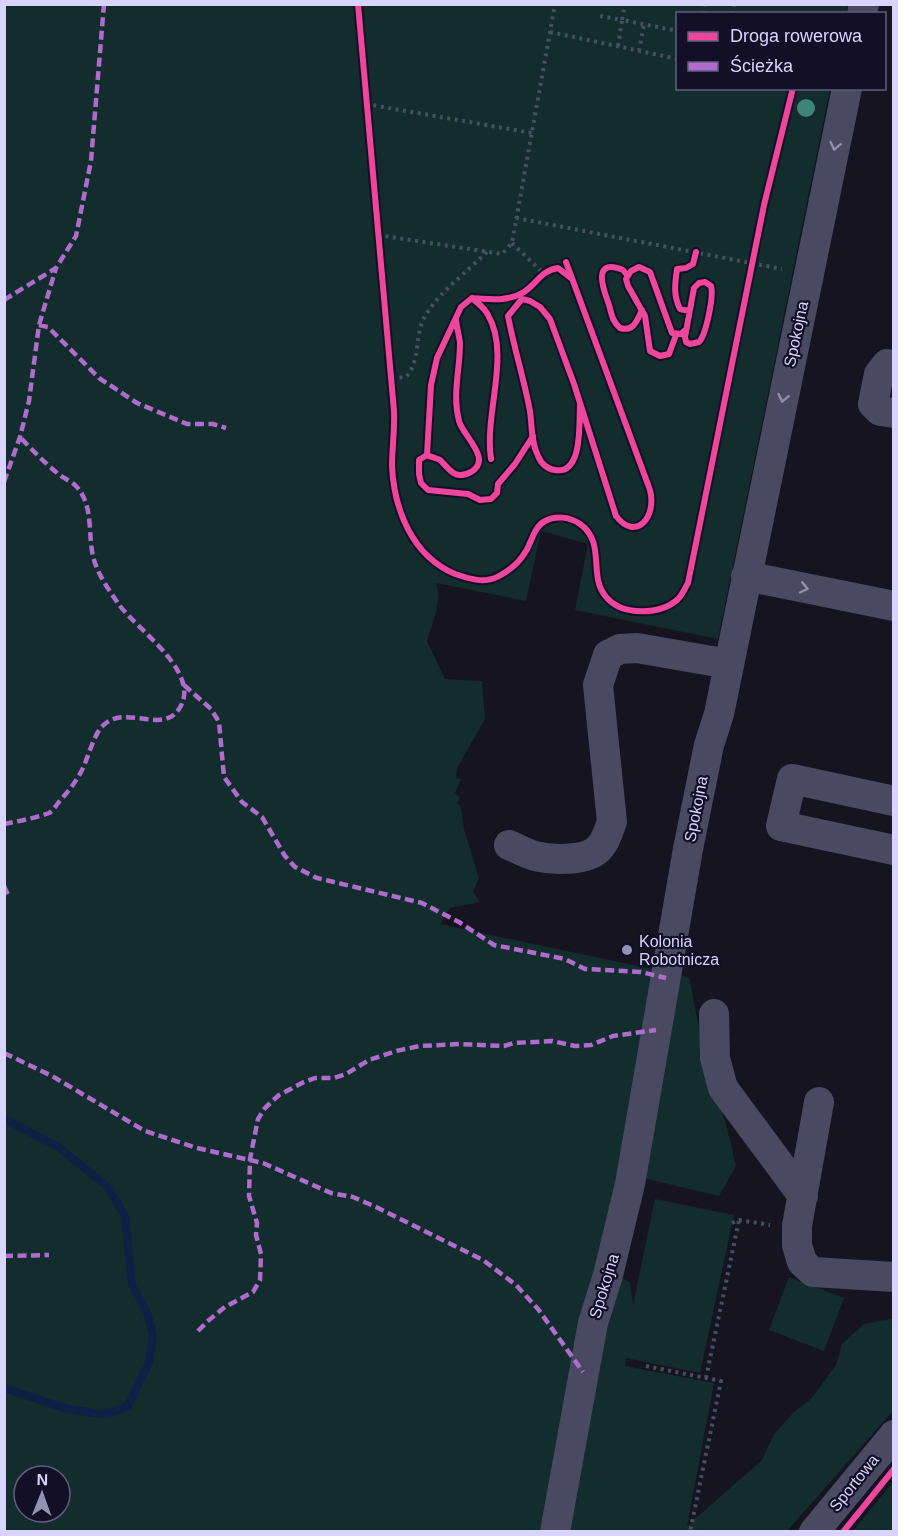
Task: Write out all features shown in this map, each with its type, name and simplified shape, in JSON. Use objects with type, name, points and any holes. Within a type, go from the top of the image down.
[{"type":"street","name":"Spokojna","points":[[555,1532],[593,1323],[613,1256],[630,1184],[688,849],[709,745],[719,714],[847,90]]},
{"type":"street","points":[[894,365],[887,364],[879,374],[873,404],[880,411],[894,413]]},
{"type":"street","points":[[746,576],[894,606]]},
{"type":"street","points":[[509,845],[534,856],[575,858],[596,851],[607,837],[612,822],[598,685],[608,655],[620,649],[637,648],[729,664]]},
{"type":"street","points":[[894,801],[792,779],[781,826],[894,850]]},
{"type":"street","points":[[714,1014],[715,1059],[723,1088],[803,1196]]},
{"type":"street","points":[[819,1102],[797,1226],[797,1245],[802,1262],[813,1272],[894,1277]]},
{"type":"street","name":"Sportowa","points":[[814,1532],[894,1435]]},
{"type":"path","points":[[378,235],[502,254],[512,243],[555,4]]},
{"type":"path","points":[[618,46],[625,4]]},
{"type":"path","points":[[600,16],[676,31]]},
{"type":"path","points":[[639,51],[644,24]]},
{"type":"path","points":[[550,32],[676,59]]},
{"type":"path","points":[[365,93],[367,114]]},
{"type":"path","points":[[366,104],[532,133]]},
{"type":"path","points":[[516,218],[695,255],[789,270]]},
{"type":"path","points":[[377,223],[380,246]]},
{"type":"path","points":[[512,243],[544,274]]},
{"type":"path","points":[[392,378],[406,377],[414,367],[419,329],[429,310],[488,252]]},
{"type":"path","points":[[751,274],[755,252]]},
{"type":"path","points":[[732,1223],[739,1220],[763,1224]]},
{"type":"path","points":[[706,1378],[739,1220]]},
{"type":"path","points":[[646,1366],[721,1381],[690,1532]]},
{"type":"green space","points":[[5,5],[848,5],[846,12],[676,12],[676,90],[830,90],[718,639],[575,610],[588,544],[541,531],[526,601],[436,583],[438,604],[427,641],[445,679],[482,681],[485,719],[457,768],[456,778],[461,779],[455,793],[460,798],[457,803],[461,807],[464,829],[479,878],[473,892],[480,902],[450,908],[440,924],[689,977],[706,1063],[726,1124],[736,1166],[719,1196],[622,1173],[620,1276],[630,1283],[633,1305],[655,1199],[734,1215],[700,1373],[626,1358],[625,1366],[714,1383],[687,1526],[762,1460],[774,1434],[794,1412],[811,1399],[836,1365],[842,1344],[864,1324],[890,1319],[894,1320],[893,1411],[787,1531],[5,1532]]},
{"type":"green space","points":[[789,1277],[844,1298],[824,1351],[769,1330]]},
{"type":"green space","points":[[893,1482],[893,1531],[853,1531]]},
{"type":"waterway","points":[[4,1119],[57,1146],[108,1187],[125,1216],[132,1284],[147,1313],[153,1334],[149,1362],[128,1406],[111,1413],[99,1414],[64,1408],[4,1388]]},
{"type":"marked path","points":[[4,300],[56,268],[76,236],[91,161],[104,4]]},
{"type":"marked path","points":[[4,482],[20,437],[29,401],[39,325],[56,268]]},
{"type":"marked path","points":[[39,325],[48,327],[99,378],[137,403],[187,424],[213,424],[226,428]]},
{"type":"marked path","points":[[4,824],[52,811],[77,779],[98,732],[107,722],[128,717],[151,720],[171,717],[179,709],[184,696],[183,682],[176,668],[166,654],[120,606],[100,574],[92,553],[88,512],[82,493],[75,485],[51,468],[20,437]]},
{"type":"marked path","points":[[184,685],[211,709],[219,722],[224,777],[242,802],[262,817],[285,856],[295,867],[317,878],[422,903],[459,922],[494,945],[565,959],[585,969],[641,972],[666,978]]},
{"type":"marked path","points":[[4,886],[8,895]]},
{"type":"marked path","points":[[198,1331],[225,1307],[253,1292],[260,1280],[261,1254],[256,1235],[257,1223],[249,1196],[250,1159],[258,1119],[265,1108],[279,1095],[315,1078],[334,1078],[346,1074],[369,1060],[420,1046],[459,1044],[504,1046],[514,1043],[552,1041],[575,1046],[591,1045],[613,1036],[656,1030]]},
{"type":"marked path","points":[[4,1053],[52,1076],[145,1131],[197,1148],[263,1163],[331,1193],[353,1197],[483,1260],[516,1285],[538,1309],[583,1372]]},
{"type":"marked path","points":[[4,1256],[49,1255]]},
{"type":"cycle path","points":[[358,4],[394,411],[392,466],[397,498],[408,529],[427,556],[455,574],[472,579],[488,580],[507,571],[524,555],[538,527],[545,521],[558,517],[572,520],[588,532],[593,541],[601,590],[614,604],[632,610],[652,610],[671,604],[680,597],[688,583],[764,205],[793,90]]},
{"type":"cycle path","points":[[689,311],[680,309],[675,294],[677,269],[693,264],[696,252]]},
{"type":"cycle path","points":[[566,262],[650,490],[650,509],[643,523],[631,527],[616,516],[574,384],[550,319],[540,307],[522,299],[508,316],[530,411],[534,445],[541,461],[549,468],[564,469],[571,464],[575,456],[578,446],[580,405]]},
{"type":"cycle path","points":[[627,275],[623,270],[613,267],[603,271],[602,282],[613,319],[620,328],[629,328],[632,327],[642,310]]},
{"type":"cycle path","points":[[676,335],[669,354],[660,356],[650,351],[645,316],[626,279],[631,271],[639,267],[650,272],[672,333],[681,334],[685,330]]},
{"type":"cycle path","points":[[472,298],[498,299],[518,295],[529,289],[547,272],[558,268],[572,279]]},
{"type":"cycle path","points":[[705,282],[711,286],[712,291],[707,324],[699,342],[690,344],[686,342],[685,337],[694,288],[699,283],[705,282]]},
{"type":"cycle path","points":[[427,455],[431,385],[437,358],[461,307],[472,298],[488,315],[497,348],[490,441],[491,459]]},
{"type":"cycle path","points":[[456,320],[460,343],[456,392],[457,411],[459,421],[475,447],[479,461],[477,467],[471,472],[460,475],[452,472],[440,460],[427,455],[419,460],[421,483],[428,490],[468,494],[480,500],[491,499],[497,493],[498,484],[515,464],[533,436]]},
{"type":"cycle path","points":[[843,1532],[894,1469]]},
{"type":"place","name":"Kolonia Robotnicza","points":[[627,950]]}]
